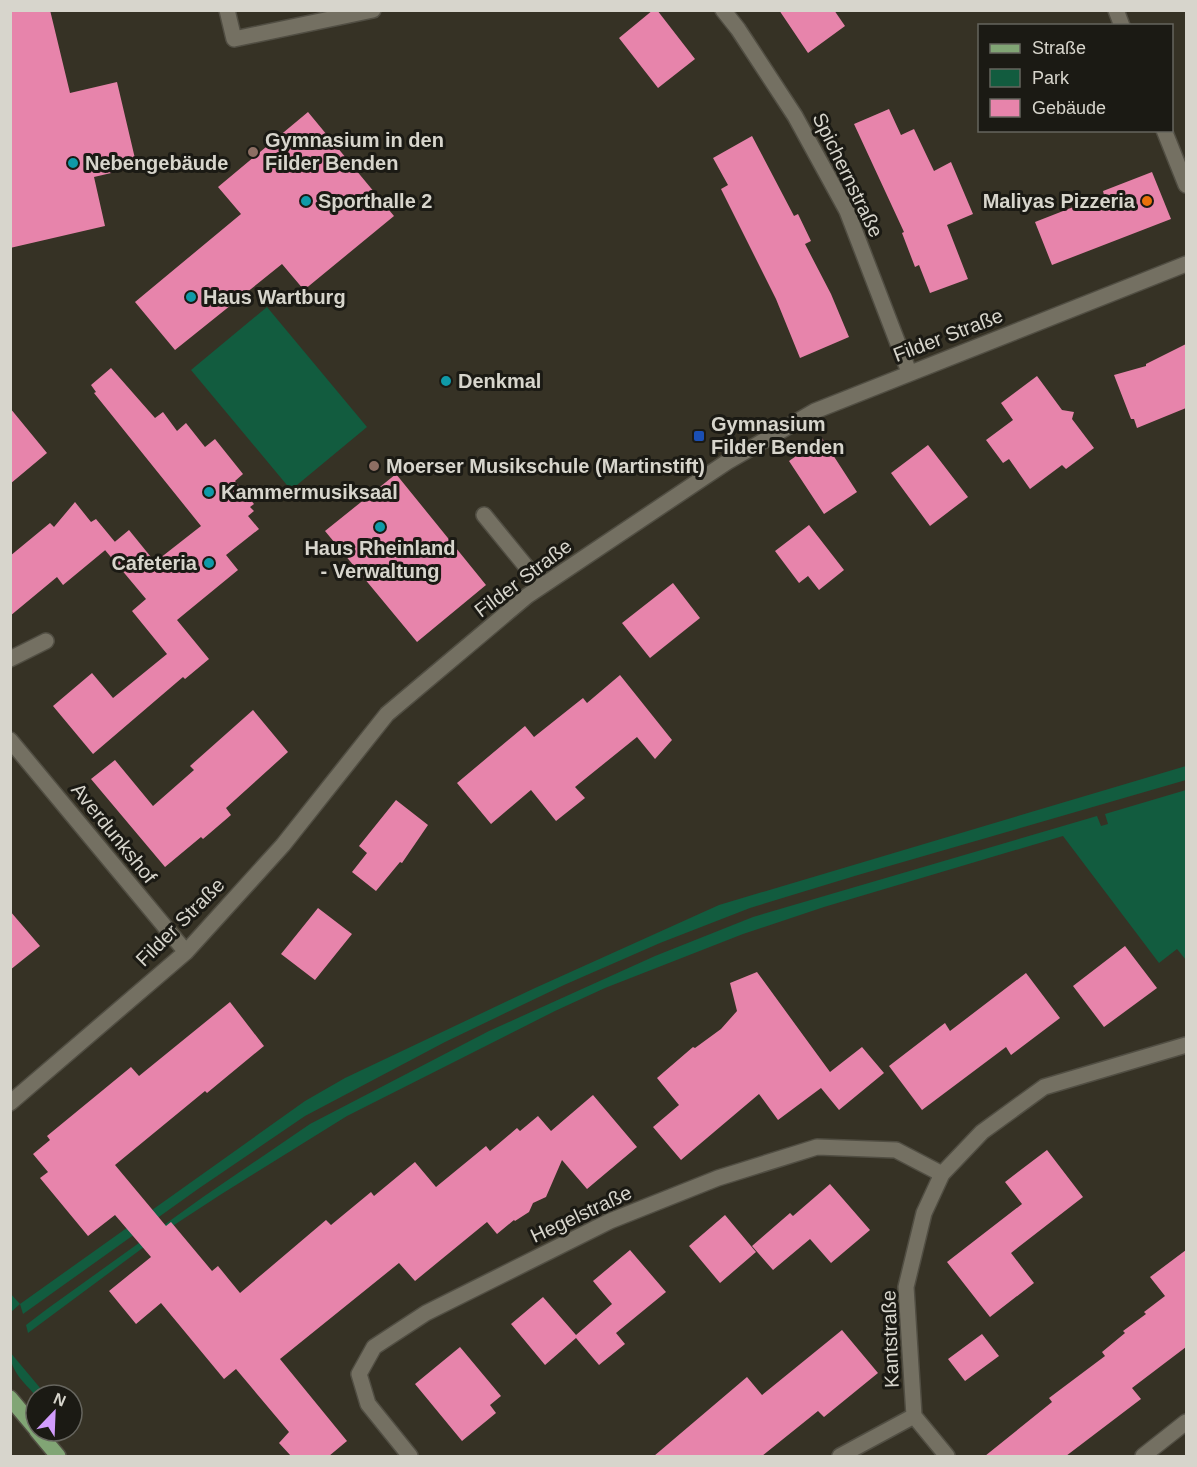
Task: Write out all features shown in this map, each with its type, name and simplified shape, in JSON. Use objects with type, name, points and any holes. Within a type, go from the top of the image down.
[{"type":"main road","points":[[10,1398],[24,1415]]},
{"type":"main road","points":[[48,1443],[58,1456]]},
{"type":"street","points":[[227,10],[234,39],[373,10]]},
{"type":"street","name":"Spichernstraße","points":[[723,10],[795,116],[847,211],[909,372]]},
{"type":"street","points":[[1165,132],[1186,185]]},
{"type":"street","name":"Filder Straße","points":[[10,1103],[186,952],[283,844],[387,714],[527,596],[727,462],[815,411],[1186,264]]},
{"type":"street","points":[[484,515],[542,586]]},
{"type":"street","points":[[10,659],[46,641]]},
{"type":"street","name":"Averdunkshof","points":[[10,740],[186,952]]},
{"type":"street","name":"Kantstraße","points":[[914,1416],[906,1287],[924,1213],[942,1174],[982,1132],[1044,1087],[1186,1045]]},
{"type":"street","name":"Hegelstraße","points":[[410,1456],[368,1404],[359,1374],[374,1347],[426,1313],[610,1221],[718,1178],[817,1147],[896,1150],[942,1174]]},
{"type":"street","points":[[840,1456],[914,1416],[947,1456]]},
{"type":"street","points":[[1143,1456],[1186,1422]]},
{"type":"green space","points":[[267,307],[367,427],[291,490],[191,370]]},
{"type":"green space","points":[[1186,766],[1186,780],[750,908],[660,943],[564,985],[445,1042],[305,1116],[23,1314],[20,1304],[305,1101],[345,1078],[535,988],[719,905]]},
{"type":"green space","points":[[1186,790],[1186,960],[1177,949],[1159,963],[1063,836],[824,907],[743,934],[605,988],[347,1116],[171,1227],[28,1333],[26,1325],[47,1309],[203,1197],[310,1124],[489,1031],[655,956],[753,917],[1097,816],[1101,826],[1108,824],[1105,814]]},
{"type":"green space","points":[[10,1293],[20,1304],[11,1312]]},
{"type":"green space","points":[[10,1352],[36,1383],[24,1383],[15,1371]]},
{"type":"building","name":"Nebengebäude","points":[[10,10],[50,10],[70,93],[117,82],[137,167],[94,177],[105,226],[10,248]]},
{"type":"building","points":[[653,10],[657,10],[695,59],[658,88],[619,38]]},
{"type":"building","points":[[779,10],[834,10],[845,26],[808,53]]},
{"type":"building","points":[[889,109],[901,135],[914,129],[934,171],[951,162],[973,214],[947,225],[968,279],[930,293],[919,265],[915,267],[902,233],[904,232],[854,124]]},
{"type":"building","name":"Sporthalle 2","points":[[308,112],[394,216],[304,290],[282,264],[175,350],[135,302],[241,214],[218,187]]},
{"type":"building","points":[[752,136],[794,216],[798,214],[811,241],[805,244],[831,294],[849,337],[800,358],[776,299],[721,189],[728,185],[713,158]]},
{"type":"building","points":[[1152,172],[1171,219],[1052,265],[1035,222],[1104,195],[1103,191]]},
{"type":"building","points":[[1186,344],[1186,408],[1137,428],[1134,419],[1131,419],[1114,375],[1146,366]]},
{"type":"building","points":[[111,368],[155,418],[163,412],[177,431],[186,423],[205,447],[215,439],[243,474],[235,481],[254,504],[250,507],[254,511],[248,516],[259,529],[226,555],[238,570],[177,620],[209,659],[185,679],[183,677],[93,754],[53,706],[92,673],[113,698],[167,654],[132,611],[146,599],[105,550],[129,530],[155,562],[201,526],[94,393],[96,392],[91,385]]},
{"type":"building","points":[[1037,376],[1062,410],[1074,412],[1072,419],[1094,448],[1066,469],[1062,465],[1030,489],[1009,459],[1003,463],[986,440],[1013,420],[1001,403]]},
{"type":"building","points":[[10,408],[47,453],[10,484]]},
{"type":"building","points":[[822,438],[857,492],[824,514],[789,461]]},
{"type":"building","points":[[928,445],[968,497],[930,526],[891,473]]},
{"type":"building","points":[[396,474],[486,585],[417,642],[325,531]]},
{"type":"building","points":[[75,502],[91,522],[96,519],[115,542],[63,585],[57,577],[10,616],[10,556],[50,523],[54,527]]},
{"type":"building","points":[[809,525],[844,570],[819,590],[808,576],[799,583],[775,551]]},
{"type":"building","points":[[673,583],[700,618],[650,658],[622,623]]},
{"type":"building","points":[[620,675],[672,740],[655,759],[637,737],[575,787],[585,798],[556,821],[531,790],[491,824],[457,783],[525,726],[534,737],[583,698],[587,703]]},
{"type":"building","points":[[253,710],[288,752],[226,808],[231,815],[165,867],[91,779],[115,760],[153,806],[194,770],[190,766]]},
{"type":"building","points":[[396,800],[428,825],[402,863],[400,862],[376,891],[352,872],[367,853],[359,846]]},
{"type":"building","points":[[318,908],[352,934],[315,980],[281,954]]},
{"type":"building","points":[[10,911],[40,946],[10,970]]},
{"type":"building","points":[[1125,946],[1157,988],[1104,1027],[1073,986]]},
{"type":"building","points":[[757,972],[830,1072],[862,1047],[884,1073],[839,1110],[821,1088],[778,1120],[759,1094],[681,1160],[653,1127],[679,1105],[657,1078],[693,1047],[695,1048],[721,1029],[737,1011],[730,983]]},
{"type":"building","points":[[1026,973],[1060,1018],[1011,1055],[1006,1047],[922,1110],[889,1066],[945,1023],[950,1031]]},
{"type":"building","points":[[230,1002],[264,1046],[115,1165],[166,1226],[171,1222],[212,1271],[218,1266],[240,1293],[326,1220],[331,1225],[371,1192],[374,1196],[415,1162],[436,1187],[486,1146],[490,1151],[517,1128],[520,1131],[538,1116],[551,1131],[593,1095],[637,1147],[587,1189],[562,1160],[546,1197],[533,1203],[529,1212],[514,1220],[497,1234],[487,1222],[415,1281],[399,1263],[280,1359],[347,1441],[329,1456],[291,1456],[279,1443],[289,1432],[236,1369],[224,1379],[161,1303],[136,1324],[109,1291],[151,1257],[115,1215],[88,1236],[40,1178],[48,1172],[33,1154],[50,1140],[47,1136],[131,1067],[139,1076]]},
{"type":"building","points":[[1047,1150],[1083,1197],[1011,1253],[1034,1283],[990,1317],[947,1262],[1022,1204],[1005,1182]]},
{"type":"building","points":[[830,1184],[870,1230],[831,1263],[810,1239],[773,1270],[752,1246],[790,1213],[793,1216]]},
{"type":"building","points":[[725,1215],[756,1252],[720,1283],[689,1246]]},
{"type":"building","points":[[630,1250],[666,1292],[616,1333],[625,1344],[599,1365],[576,1338],[545,1365],[511,1324],[543,1297],[576,1335],[612,1304],[593,1281]]},
{"type":"building","points":[[1186,1250],[1186,1347],[1132,1388],[1141,1399],[1066,1456],[985,1456],[1052,1402],[1049,1398],[1105,1356],[1102,1352],[1125,1333],[1123,1331],[1165,1296],[1150,1277]]},
{"type":"building","points":[[842,1330],[878,1373],[824,1417],[818,1411],[762,1456],[654,1456],[747,1377],[762,1395]]},
{"type":"building","points":[[982,1334],[999,1356],[965,1381],[948,1359]]},
{"type":"building","points":[[460,1347],[501,1396],[490,1405],[496,1413],[462,1441],[415,1384]]},
{"type":"place","name":"Gymnasium in den Filder Benden","points":[[253,152]]},
{"type":"place","name":"Nebengebäude","points":[[73,163]]},
{"type":"place","name":"Sporthalle 2","points":[[306,201]]},
{"type":"place","name":"Maliyas Pizzeria","points":[[1147,201]]},
{"type":"place","name":"Haus Wartburg","points":[[191,297]]},
{"type":"place","name":"Denkmal","points":[[446,381]]},
{"type":"place","name":"Gymnasium Filder Benden","points":[[699,436]]},
{"type":"place","name":"Moerser Musikschule (Martinstift)","points":[[374,466]]},
{"type":"place","name":"Kammermusiksaal","points":[[209,492]]},
{"type":"place","name":"Haus Rheinland - Verwaltung","points":[[380,527]]},
{"type":"place","name":"Cafeteria","points":[[209,563]]}]
